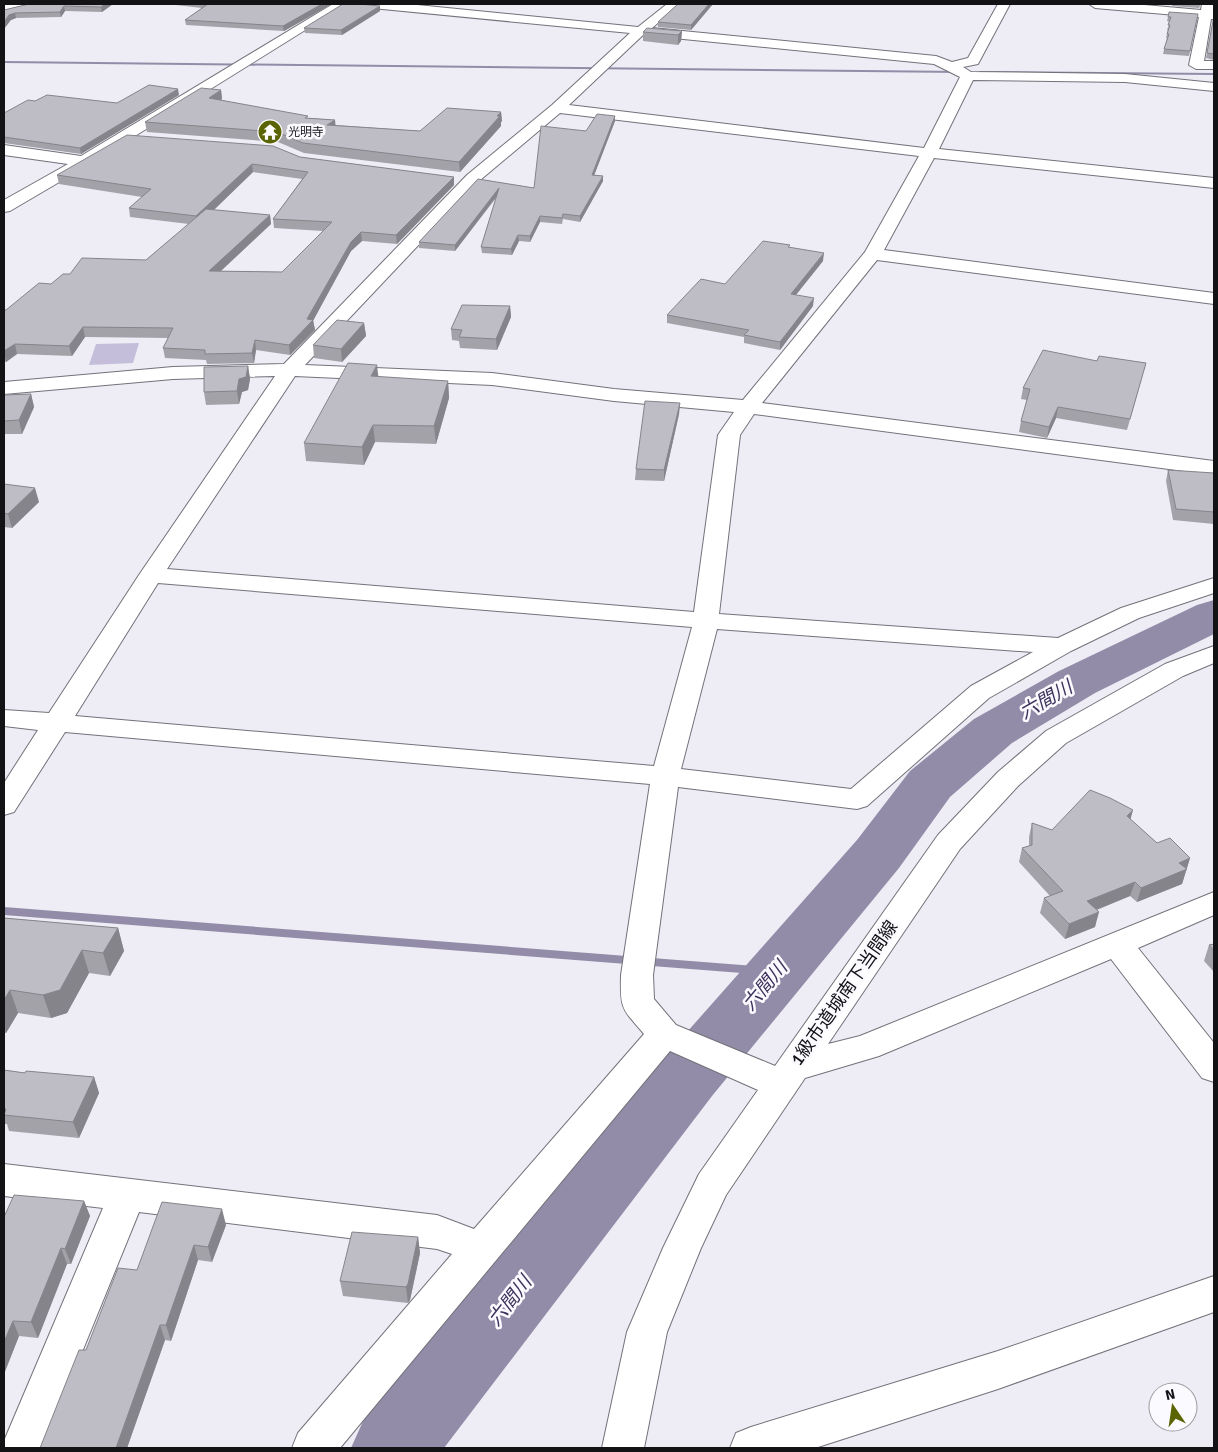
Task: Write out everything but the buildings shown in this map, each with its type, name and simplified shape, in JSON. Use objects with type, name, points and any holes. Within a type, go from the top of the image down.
[{"type":"street","points":[[4,8],[26,4]]},
{"type":"street","points":[[4,208],[126,136],[341,4]]},
{"type":"street","points":[[372,4],[936,60],[968,76],[1125,78],[1214,87]]},
{"type":"street","points":[[4,805],[151,575],[289,370],[464,178],[557,108],[640,31],[674,4]]},
{"type":"street","points":[[951,66],[973,61],[1004,4]]},
{"type":"street","points":[[1095,4],[1210,11],[1196,65],[1214,65]]},
{"type":"street","points":[[968,76],[929,153],[873,254],[748,407],[729,435],[706,621],[665,776],[638,967],[637,1004],[676,1040],[736,1066],[786,1076],[867,1047],[1214,903]]},
{"type":"street","points":[[557,108],[929,153],[1214,183]]},
{"type":"street","points":[[126,136],[154,138]]},
{"type":"street","points":[[4,150],[84,161]]},
{"type":"street","points":[[873,254],[1214,299]]},
{"type":"street","points":[[4,388],[173,373],[289,370],[492,380],[614,395],[748,407],[1214,468]]},
{"type":"street","points":[[151,575],[706,621],[1062,646]]},
{"type":"street","points":[[4,718],[665,776],[857,799],[980,692],[1062,646],[1130,613],[1214,585]]},
{"type":"street","name":"1級市道城南下当間線","points":[[623,1448],[647,1332],[682,1248],[712,1185],[949,842],[1008,779],[1056,737],[1174,670],[1214,654]]},
{"type":"street","points":[[1116,944],[1214,1068]]},
{"type":"street","points":[[313,1448],[481,1248],[676,1040]]},
{"type":"street","points":[[4,1180],[437,1232],[481,1248]]},
{"type":"street","points":[[22,1448],[127,1195]]},
{"type":"street","points":[[751,1448],[998,1370],[1214,1294]]},
{"type":"shaded area","points":[[139,343],[133,363],[89,365],[96,344]]},
{"type":"waterway","points":[[4,62],[961,72]]},
{"type":"waterway","points":[[981,72],[1214,74]]},
{"type":"waterway","name":"六間川","points":[[393,1448],[688,1077],[878,854],[930,784],[993,731],[1077,682],[1214,615]]},
{"type":"waterway","points":[[4,911],[779,972]]},
{"type":"place","name":"光明寺","points":[[270,132]]}]
